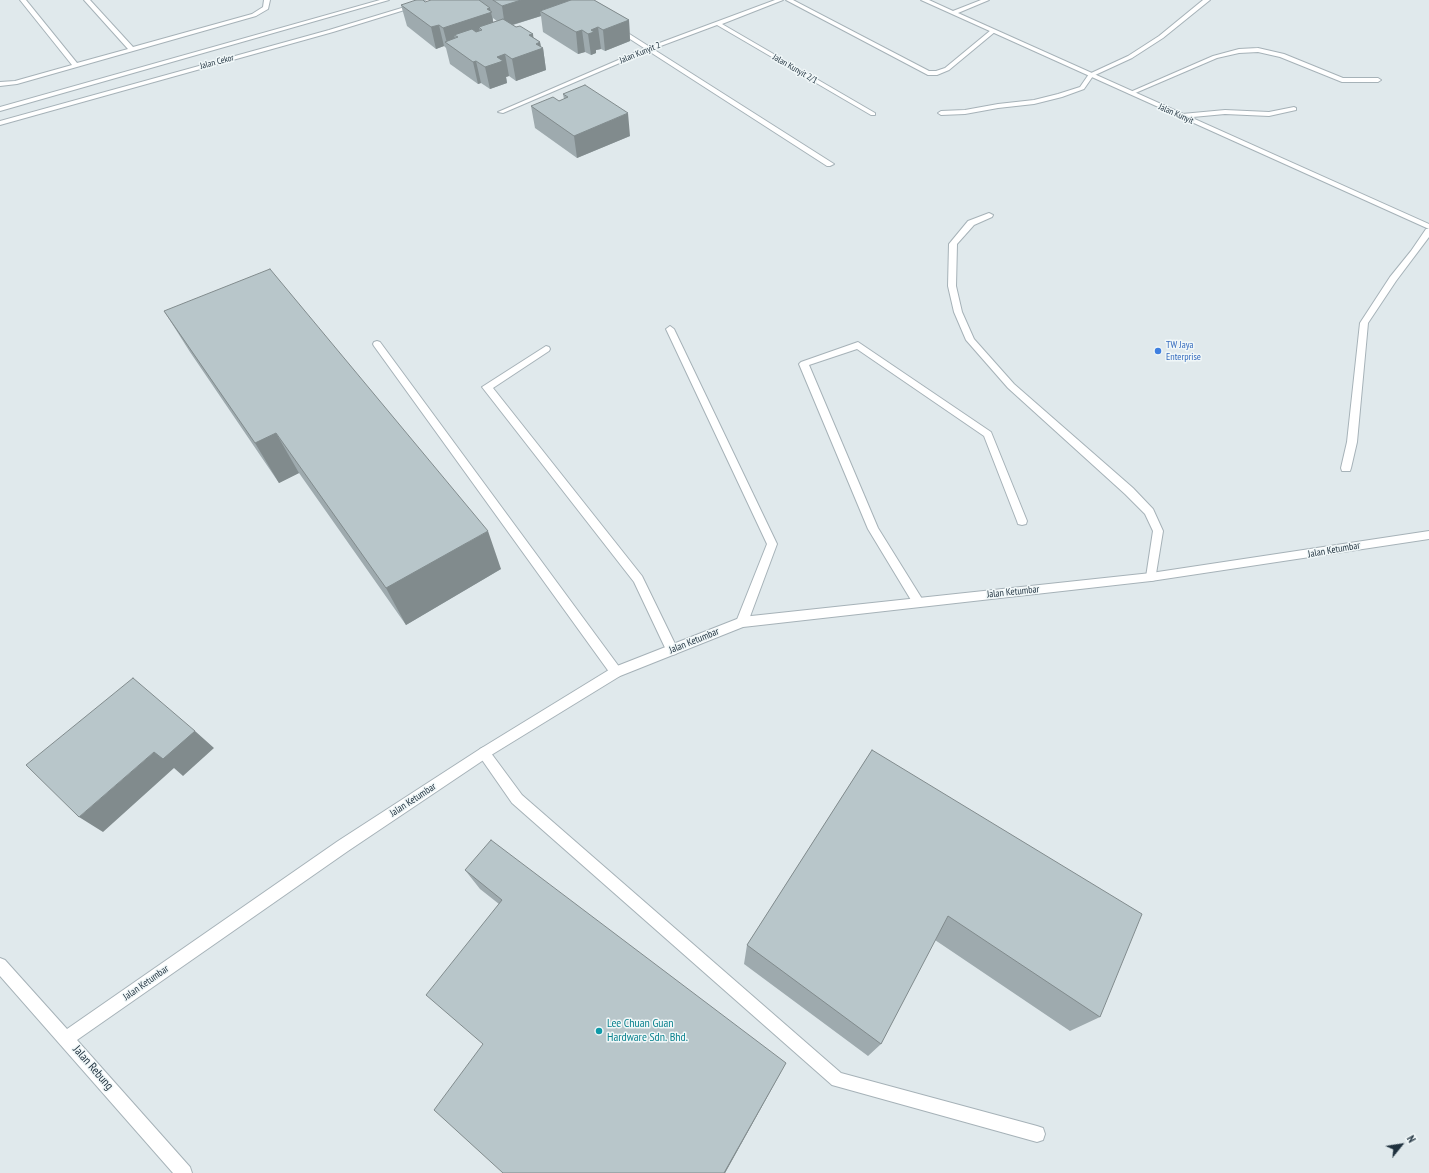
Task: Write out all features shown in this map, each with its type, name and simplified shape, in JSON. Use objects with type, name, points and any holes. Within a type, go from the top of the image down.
[{"type":"street","points":[[24,0],[76,66]]},
{"type":"street","points":[[87,0],[132,50]]},
{"type":"street","points":[[0,84],[15,83],[254,15],[266,8],[267,0]]},
{"type":"street","name":"Jalan Cekor","points":[[0,109],[386,0]]},
{"type":"street","name":"Jalan Cekor","points":[[0,123],[331,31],[434,0]]},
{"type":"street","name":"Jalan Kunyit 2","points":[[501,112],[648,49],[780,0]]},
{"type":"street","points":[[789,0],[928,73],[947,69],[993,31]]},
{"type":"street","name":"Jalan Kunyit","points":[[924,0],[1429,227]]},
{"type":"street","points":[[954,13],[986,0]]},
{"type":"street","points":[[941,113],[965,112],[998,106],[1034,102],[1060,96],[1082,88],[1091,75],[1130,57],[1161,36],[1207,0]]},
{"type":"street","name":"Jalan Kunyit 2/1","points":[[717,23],[873,114]]},
{"type":"street","points":[[615,27],[830,164]]},
{"type":"street","points":[[1132,93],[1215,58],[1239,51],[1258,50],[1282,55],[1342,80],[1378,80]]},
{"type":"street","points":[[1182,116],[1225,112],[1269,114],[1294,109]]},
{"type":"street","points":[[989,215],[971,223],[953,244],[952,286],[958,312],[970,340],[1011,386],[1129,491],[1150,512],[1158,531],[1151,577]]},
{"type":"street","points":[[1346,468],[1352,442],[1364,323],[1393,279],[1429,231]]},
{"type":"street","points":[[670,328],[772,544],[742,622]]},
{"type":"street","points":[[377,344],[616,672]]},
{"type":"street","points":[[918,602],[873,529],[804,364],[858,345],[988,434],[1022,521]]},
{"type":"street","points":[[546,349],[487,387],[638,579],[672,650]]},
{"type":"street","name":"Jalan Ketumbar","points":[[66,1038],[343,846],[484,753],[616,672],[742,622],[1151,577],[1429,535]]},
{"type":"street","points":[[484,753],[517,799],[837,1080],[1037,1134]]},
{"type":"street","name":"Jalan Rebung","points":[[0,965],[184,1173]]},
{"type":"building","points":[[416,0],[423,0],[425,2],[431,0],[479,0],[490,8],[487,9],[492,12],[443,28],[439,25],[431,27],[401,5]]},
{"type":"building","points":[[493,0],[521,0],[502,6]]},
{"type":"building","points":[[571,0],[594,0],[629,20],[603,30],[598,27],[591,30],[594,32],[588,34],[582,30],[576,32],[540,11]]},
{"type":"building","points":[[503,19],[516,27],[520,26],[533,34],[529,35],[540,42],[536,44],[543,48],[512,59],[505,54],[497,57],[503,61],[485,67],[476,61],[473,62],[445,42],[458,37],[454,35],[472,29],[476,32],[482,30],[479,27]]},
{"type":"building","points":[[585,85],[628,113],[574,136],[531,106],[553,97],[559,101],[568,97],[563,94]]},
{"type":"building","points":[[270,269],[488,531],[386,588],[276,433],[255,443],[164,311]]},
{"type":"building","points":[[133,678],[195,731],[163,759],[154,752],[79,817],[26,765]]},
{"type":"building","points":[[872,750],[1142,914],[1100,1017],[948,916],[881,1044],[747,945]]},
{"type":"building","name":"Lee Chuan Guan Hardware Sdn. Bhd.","points":[[491,840],[786,1063],[724,1173],[503,1173],[434,1110],[483,1044],[426,995],[502,900],[465,870]]},
{"type":"place","name":"TW Jaya Enterprise","points":[[1158,351]]},
{"type":"place","name":"Lee Chuan Guan Hardware Sdn. Bhd.","points":[[599,1031]]}]
